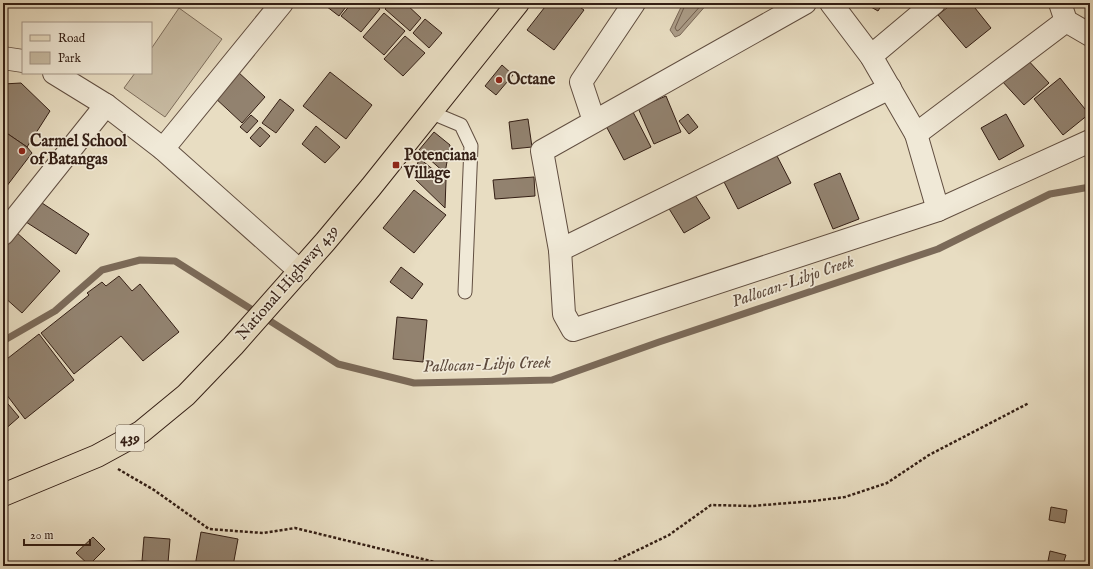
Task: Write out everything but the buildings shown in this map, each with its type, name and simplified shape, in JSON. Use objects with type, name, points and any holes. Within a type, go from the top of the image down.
[{"type":"main road","name":"National Highway 439","points":[[3,495],[97,456],[142,432],[186,395],[233,346],[300,271],[371,187],[518,3]]},
{"type":"street","points":[[163,148],[282,3]]},
{"type":"street","points":[[594,121],[581,82],[634,3]]},
{"type":"street","points":[[805,3],[542,151],[560,250],[564,314],[573,330],[938,210],[1090,141]]},
{"type":"street","points":[[831,3],[871,56],[916,134],[938,210]]},
{"type":"street","points":[[871,56],[934,3]]},
{"type":"street","points":[[916,134],[1063,12],[1090,35]]},
{"type":"street","points":[[3,58],[22,61]]},
{"type":"street","points":[[56,74],[106,105],[163,148],[300,271]]},
{"type":"street","points":[[560,250],[890,88]]},
{"type":"street","points":[[3,234],[106,105]]},
{"type":"lane","points":[[430,112],[461,125],[471,146],[465,292]]},
{"type":"path","points":[[605,566],[669,535],[711,504],[752,506],[813,501],[845,497],[886,483],[929,455],[1029,403]]},
{"type":"path","points":[[97,456],[154,490],[209,528],[263,533],[295,528],[443,564],[472,566]]},
{"type":"green space","points":[[179,8],[222,39],[165,117],[124,88],[134,74],[152,74],[152,48]]},
{"type":"water","points":[[683,3],[708,3],[680,35],[675,37],[670,30]]},
{"type":"waterway","name":"Pallocan-Libjo Creek","points":[[3,341],[55,311],[102,270],[140,260],[175,261],[338,364],[414,383],[552,380],[659,342],[938,249],[1050,194],[1090,187]]},
{"type":"place","name":"Octane","points":[[499,80]]},
{"type":"place","name":"Carmel School of Batangas","points":[[22,151]]},
{"type":"place","name":"Potenciana Village","points":[[396,165]]}]
